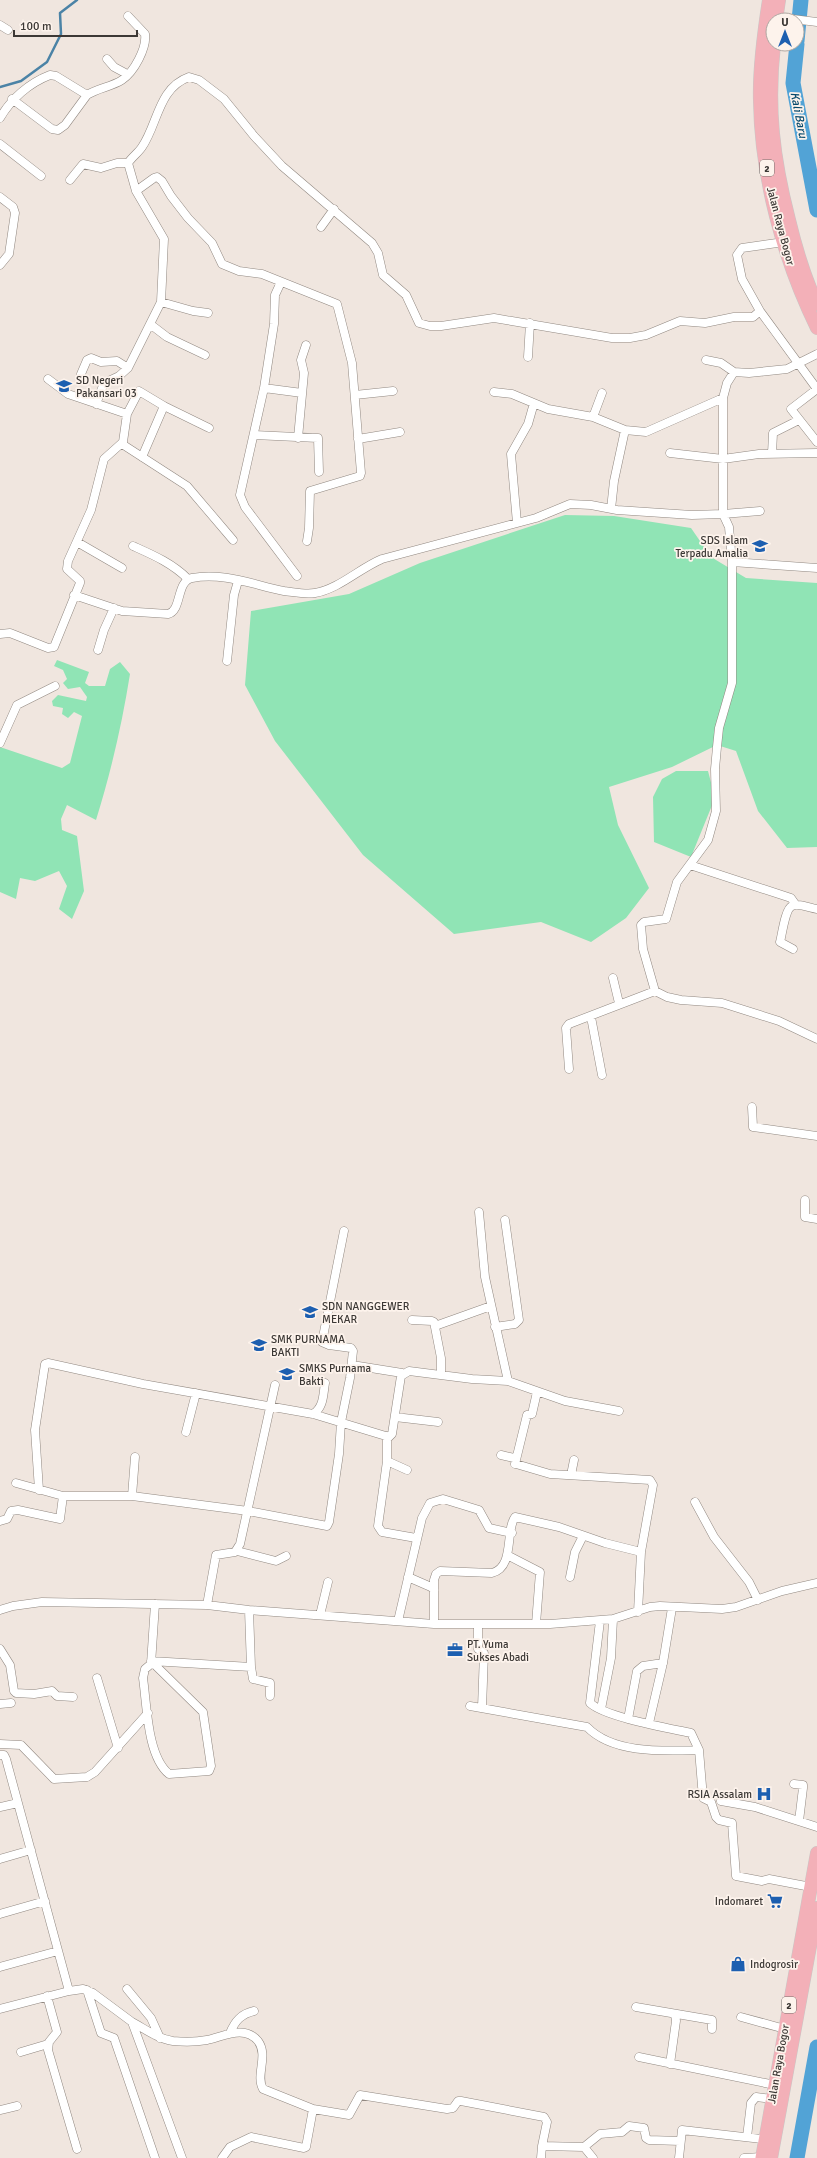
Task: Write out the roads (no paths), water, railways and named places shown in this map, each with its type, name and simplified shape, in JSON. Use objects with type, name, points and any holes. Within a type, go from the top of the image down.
[{"type":"highway","name":"Jalan Raya Bogor","points":[[769,0],[760,98],[762,133],[768,178],[784,242],[793,255],[817,304]]},
{"type":"highway","points":[[779,0],[780,12]]},
{"type":"highway","name":"Jalan Raya Bogor","points":[[773,52],[770,98],[772,137],[778,178],[799,292],[817,328]]},
{"type":"highway","name":"Jalan Raya Bogor","points":[[770,2140],[772,2100],[817,1853]]},
{"type":"highway","name":"Jalan Raya Bogor","points":[[765,2158],[770,2140],[817,1908]]},
{"type":"street","points":[[12,100],[52,129],[58,130],[65,124],[87,95],[121,80],[144,50],[145,42],[143,31],[128,16]]},
{"type":"street","points":[[805,20],[817,22]]},
{"type":"street","points":[[0,25],[8,30]]},
{"type":"street","points":[[107,58],[114,67],[127,74]]},
{"type":"street","points":[[0,118],[12,100],[50,75],[56,76],[87,95]]},
{"type":"street","points":[[128,163],[142,146],[161,104],[170,91],[185,78],[194,77],[224,99],[254,136],[282,166],[372,243],[378,253],[382,273],[406,295],[418,323],[430,326],[441,326],[494,318],[612,338],[630,338],[646,335],[680,321],[714,322],[734,317],[753,317],[760,312]]},
{"type":"street","points":[[0,144],[42,176]]},
{"type":"street","points":[[70,180],[82,164],[101,168],[117,163],[128,163]]},
{"type":"street","points":[[96,404],[104,383],[119,376],[128,368],[161,302],[164,239],[136,191],[128,163]]},
{"type":"street","points":[[136,191],[157,177],[162,181],[170,196],[188,218],[212,243],[222,264],[239,270],[262,274],[337,304],[352,363],[360,476],[321,487],[309,493],[309,528],[306,541]]},
{"type":"street","points":[[0,198],[13,207],[15,212],[9,254],[0,265]]},
{"type":"street","points":[[321,227],[334,209]]},
{"type":"street","points":[[784,242],[742,248],[737,255],[742,279],[760,312],[817,389],[792,407],[799,420],[817,442]]},
{"type":"street","points":[[0,251],[9,254]]},
{"type":"street","points":[[281,282],[274,295],[274,324],[264,388],[241,485],[241,499],[275,549],[298,576]]},
{"type":"street","points":[[161,302],[193,311],[208,313]]},
{"type":"street","points":[[528,357],[530,323]]},
{"type":"street","points":[[150,324],[167,337],[205,355]]},
{"type":"street","points":[[298,438],[304,373],[301,360],[306,345]]},
{"type":"street","points":[[706,360],[721,363],[734,372],[770,372],[787,369],[817,354]]},
{"type":"street","points":[[81,374],[87,360],[91,358],[101,362],[117,361],[128,368]]},
{"type":"street","points":[[655,991],[643,950],[641,926],[644,922],[666,919],[677,882],[683,871],[690,865],[708,840],[716,811],[717,747],[719,728],[732,683],[732,562],[729,527],[723,514],[723,398],[727,383],[734,372]]},
{"type":"street","points":[[48,379],[68,394],[127,414]]},
{"type":"street","points":[[264,388],[302,393]]},
{"type":"street","points":[[0,634],[10,633],[52,648],[80,582],[70,574],[66,566],[91,510],[104,459],[122,444],[127,414],[139,390],[164,406],[209,428]]},
{"type":"street","points":[[355,395],[393,391]]},
{"type":"street","points":[[494,392],[512,394],[548,409],[592,417],[626,430],[646,432],[723,398]]},
{"type":"street","points":[[592,417],[602,393]]},
{"type":"street","points":[[517,523],[511,454],[528,424],[534,403]]},
{"type":"street","points":[[142,457],[164,406]]},
{"type":"street","points":[[772,454],[773,433],[799,420]]},
{"type":"street","points":[[611,509],[614,481],[626,430]]},
{"type":"street","points":[[358,439],[400,432]]},
{"type":"street","points":[[254,435],[318,438],[319,472]]},
{"type":"street","points":[[122,444],[187,486],[233,540]]},
{"type":"street","points":[[670,453],[723,459],[759,454],[817,453]]},
{"type":"street","points":[[188,579],[218,575],[238,581],[300,593],[314,594],[333,586],[361,568],[382,559],[536,518],[570,504],[591,505],[611,509],[692,515],[760,512]]},
{"type":"street","points":[[77,542],[122,568]]},
{"type":"street","points":[[133,546],[178,568],[188,579]]},
{"type":"street","points":[[732,562],[817,568]]},
{"type":"street","points":[[74,595],[132,613],[140,611],[170,614],[188,579]]},
{"type":"street","points":[[227,661],[234,595],[238,581]]},
{"type":"street","points":[[98,650],[104,630],[114,608]]},
{"type":"street","points":[[0,743],[17,705],[55,686]]},
{"type":"street","points":[[690,865],[791,898],[796,905]]},
{"type":"street","points":[[793,949],[780,942],[787,911],[791,906],[796,905],[817,909]]},
{"type":"street","points":[[613,978],[619,1003]]},
{"type":"street","points":[[569,1069],[566,1028],[569,1024],[591,1017],[619,1003],[655,991],[667,997],[681,1000],[722,1003],[779,1021],[817,1039]]},
{"type":"street","points":[[591,1017],[602,1075]]},
{"type":"street","points":[[752,1107],[753,1126],[817,1136]]},
{"type":"street","points":[[805,1200],[805,1217],[817,1219]]},
{"type":"street","points":[[479,1212],[485,1277],[508,1381]]},
{"type":"street","points":[[495,1327],[516,1324],[519,1320],[505,1220]]},
{"type":"street","points":[[16,1484],[63,1496],[132,1496],[248,1511],[327,1526],[339,1454],[341,1422],[352,1365],[353,1351],[351,1348],[324,1344],[322,1342],[344,1231]]},
{"type":"street","points":[[435,1326],[491,1306]]},
{"type":"street","points":[[412,1320],[432,1320],[434,1322],[441,1358],[441,1375]]},
{"type":"street","points":[[39,1490],[35,1430],[45,1364],[53,1363],[143,1384],[313,1414],[387,1436],[392,1434],[402,1373]]},
{"type":"street","points":[[352,1365],[402,1373],[409,1371],[508,1381],[565,1401],[619,1410]]},
{"type":"street","points":[[313,1414],[320,1409],[322,1404],[325,1383]]},
{"type":"street","points":[[237,1551],[248,1511],[275,1385]]},
{"type":"street","points":[[515,1464],[527,1415],[532,1414],[537,1392]]},
{"type":"street","points":[[186,1432],[196,1393]]},
{"type":"street","points":[[395,1417],[438,1422]]},
{"type":"street","points":[[387,1436],[379,1529],[386,1533],[416,1538]]},
{"type":"street","points":[[501,1455],[514,1458],[515,1464]]},
{"type":"street","points":[[132,1496],[135,1457]]},
{"type":"street","points":[[570,1475],[574,1460]]},
{"type":"street","points":[[386,1461],[407,1470]]},
{"type":"street","points":[[515,1464],[550,1474],[651,1481],[653,1485],[642,1552],[638,1612]]},
{"type":"street","points":[[0,1521],[7,1519],[11,1511],[18,1510],[60,1519],[63,1496]]},
{"type":"street","points":[[398,1621],[408,1577],[412,1568],[416,1538],[425,1509],[432,1502],[447,1500],[479,1510],[489,1528],[512,1533]]},
{"type":"street","points":[[695,1502],[714,1537],[749,1582],[758,1600]]},
{"type":"street","points":[[434,1624],[434,1580],[438,1572],[492,1573],[498,1571],[507,1555],[515,1517],[559,1527],[583,1536],[642,1552]]},
{"type":"street","points":[[570,1577],[575,1552],[583,1536]]},
{"type":"street","points":[[207,1605],[216,1556],[237,1551],[276,1561],[286,1556]]},
{"type":"street","points":[[507,1555],[540,1572],[536,1624]]},
{"type":"street","points":[[408,1577],[431,1587],[434,1590]]},
{"type":"street","points":[[320,1615],[328,1582]]},
{"type":"street","points":[[0,1610],[13,1606],[42,1602],[207,1605],[249,1610],[434,1624],[536,1624],[600,1621],[638,1612],[650,1607],[722,1609],[758,1600],[782,1591],[817,1584]]},
{"type":"street","points":[[151,1662],[203,1712],[210,1759],[210,1770],[205,1772],[173,1775],[162,1768],[151,1740],[143,1678],[146,1668],[151,1662],[155,1604]]},
{"type":"street","points":[[648,1723],[663,1663],[672,1608]]},
{"type":"street","points":[[249,1610],[251,1667],[254,1680],[270,1683],[270,1696]]},
{"type":"street","points":[[602,1710],[611,1658],[613,1619]]},
{"type":"street","points":[[600,1621],[589,1700],[592,1705],[628,1719],[691,1734],[694,1737],[698,1750],[703,1798],[711,1802],[716,1817],[719,1820],[732,1823],[736,1876],[740,1878],[762,1881],[769,1879],[811,1887]]},
{"type":"street","points":[[478,1624],[478,1649],[484,1652],[482,1708]]},
{"type":"street","points":[[0,1649],[10,1665],[14,1691],[16,1693],[34,1694],[54,1691],[56,1696],[72,1697]]},
{"type":"street","points":[[151,1662],[251,1667]]},
{"type":"street","points":[[628,1719],[637,1671],[642,1666],[663,1663]]},
{"type":"street","points":[[98,1678],[118,1748]]},
{"type":"street","points":[[0,1704],[11,1703]]},
{"type":"street","points":[[470,1706],[587,1727],[595,1734],[607,1740],[634,1748],[676,1751],[698,1750]]},
{"type":"street","points":[[0,1744],[21,1745],[49,1776],[57,1780],[89,1776],[118,1748],[148,1713]]},
{"type":"street","points":[[0,1755],[4,1755],[6,1760],[69,1990]]},
{"type":"street","points":[[794,1784],[803,1785],[799,1821]]},
{"type":"street","points":[[721,1801],[744,1804],[817,1827]]},
{"type":"street","points":[[0,1807],[18,1803]]},
{"type":"street","points":[[0,1859],[31,1850]]},
{"type":"street","points":[[0,1914],[45,1901]]},
{"type":"street","points":[[0,1967],[58,1951]]},
{"type":"street","points":[[0,2009],[69,1990],[79,1989],[87,1990],[132,2022],[160,2038],[172,2041],[206,2041],[230,2033],[247,2034],[254,2037],[260,2045],[262,2053],[261,2083],[263,2089],[314,2109],[349,2115],[360,2095],[447,2109],[453,2108],[458,2101],[474,2102],[544,2117],[546,2122],[541,2158]]},
{"type":"street","points":[[127,1989],[151,2018],[160,2038]]},
{"type":"street","points":[[87,1990],[101,2033],[114,2038],[154,2158]]},
{"type":"street","points":[[21,2052],[48,2044],[57,2032],[47,1996]]},
{"type":"street","points":[[636,2007],[712,2020],[712,2029]]},
{"type":"street","points":[[230,2033],[234,2024],[242,2015],[254,2011]]},
{"type":"street","points":[[670,2064],[676,2021],[675,2014]]},
{"type":"street","points":[[741,2017],[785,2029]]},
{"type":"street","points":[[132,2022],[182,2158]]},
{"type":"street","points":[[48,2044],[77,2149]]},
{"type":"street","points":[[639,2058],[775,2085]]},
{"type":"street","points":[[746,2137],[751,2103],[756,2098],[772,2100]]},
{"type":"street","points":[[0,2110],[17,2106]]},
{"type":"street","points":[[222,2158],[230,2147],[251,2137],[304,2148],[306,2146],[314,2109]]},
{"type":"street","points":[[542,2146],[584,2147],[600,2134],[622,2132],[629,2126],[644,2128],[646,2138],[649,2140],[680,2141]]},
{"type":"street","points":[[679,2158],[682,2130],[770,2140]]},
{"type":"street","points":[[584,2147],[593,2158]]},
{"type":"street","points":[[744,2158],[765,2158]]},
{"type":"waterway","points":[[0,87],[21,81],[47,62],[61,34],[60,13],[77,0]]},
{"type":"waterway","name":"Kali Baru","points":[[800,12],[801,0]]},
{"type":"waterway","name":"Kali Baru","points":[[796,52],[793,83],[817,210]]},
{"type":"waterway","name":"Kali Baru","points":[[797,2158],[817,2047]]},
{"type":"place","name":"SD Negeri Pakansari 03","points":[[64,386]]},
{"type":"place","name":"SDS Islam Terpadu Amalia","points":[[760,546]]},
{"type":"place","name":"SDN NANGGEWER MEKAR","points":[[310,1312]]},
{"type":"place","name":"SMK PURNAMA BAKTI","points":[[259,1345]]},
{"type":"place","name":"SMKS Purnama Bakti","points":[[287,1374]]},
{"type":"place","name":"PT. Yuma Sukses Abadi","points":[[455,1650]]},
{"type":"place","name":"RSIA Assalam","points":[[764,1794]]},
{"type":"place","name":"Indomaret","points":[[775,1901]]},
{"type":"place","name":"Indogrosir","points":[[738,1964]]}]
